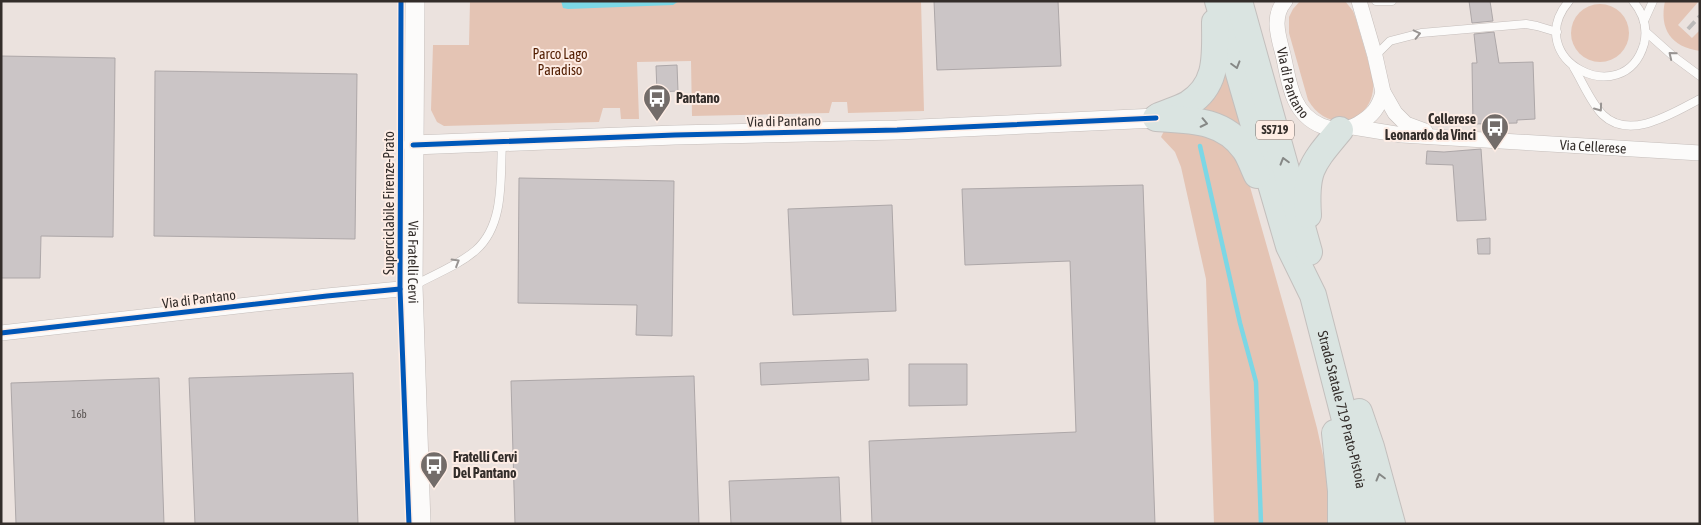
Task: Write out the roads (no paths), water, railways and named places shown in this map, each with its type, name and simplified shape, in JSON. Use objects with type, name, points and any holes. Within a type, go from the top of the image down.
[{"type":"highway","points":[[1156,118],[1196,98],[1208,84],[1214,69],[1217,1]]},
{"type":"highway","name":"Strada Statale 719 Prato-Pistoia","points":[[1217,1],[1313,295],[1359,474],[1367,524]]},
{"type":"highway","name":"Strada Statale 719 Prato-Pistoia","points":[[1239,1],[1300,252]]},
{"type":"highway","points":[[1156,118],[1201,121],[1214,125],[1236,139],[1245,150],[1300,252]]},
{"type":"highway","points":[[1300,252],[1309,173],[1318,157],[1346,128]]},
{"type":"highway","points":[[1325,338],[1341,491],[1341,524]]},
{"type":"highway","points":[[1325,338],[1364,424],[1392,524]]},
{"type":"street","name":"Via Fratelli Cervi","points":[[415,1],[414,286],[421,524]]},
{"type":"street","name":"Via di Pantano","points":[[1285,1],[1281,6],[1276,24],[1295,100],[1302,110],[1317,124],[1330,129],[1346,128],[1402,134],[1487,139]]},
{"type":"street","name":"Via di Pantano","points":[[1359,1],[1383,92],[1395,113],[1406,124],[1440,136]]},
{"type":"street","points":[[1346,128],[1373,114],[1380,105],[1383,92]]},
{"type":"street","name":"Via di Pantano","points":[[413,145],[675,135],[897,130],[1156,118]]},
{"type":"street","name":"Via Cellerese","points":[[1487,139],[1700,153]]},
{"type":"street","name":"Via di Pantano","points":[[1,333],[414,286]]},
{"type":"lane","points":[[1376,1],[1392,1]]},
{"type":"lane","points":[[1569,1],[1559,18],[1557,32],[1561,51],[1574,67],[1602,113],[1610,120],[1632,126],[1646,124],[1700,99]]},
{"type":"lane","points":[[1574,67],[1588,75],[1604,76],[1621,72],[1634,62],[1639,56],[1646,32],[1644,21],[1633,1]]},
{"type":"lane","points":[[1644,21],[1652,1]]},
{"type":"lane","points":[[1375,56],[1390,41],[1420,33],[1526,24],[1557,32]]},
{"type":"lane","points":[[1646,32],[1673,56],[1700,76]]},
{"type":"lane","points":[[414,286],[456,263],[476,249],[490,233],[496,216],[499,195],[502,141]]},
{"type":"water","points":[[561,1],[679,1],[673,5],[568,9],[563,8]]},
{"type":"waterway","points":[[1200,146],[1240,323],[1256,382],[1261,524]]},
{"type":"railway","points":[[1688,29],[1700,16]]},
{"type":"place","name":"Pantano","points":[[657,122]]},
{"type":"place","name":"Cellerese Leonardo da Vinci","points":[[1495,151]]},
{"type":"place","name":"Fratelli Cervi Del Pantano","points":[[434,489]]},
{"type":"park label","name":"Parco Lago Paradiso","points":[[560,62]]}]
